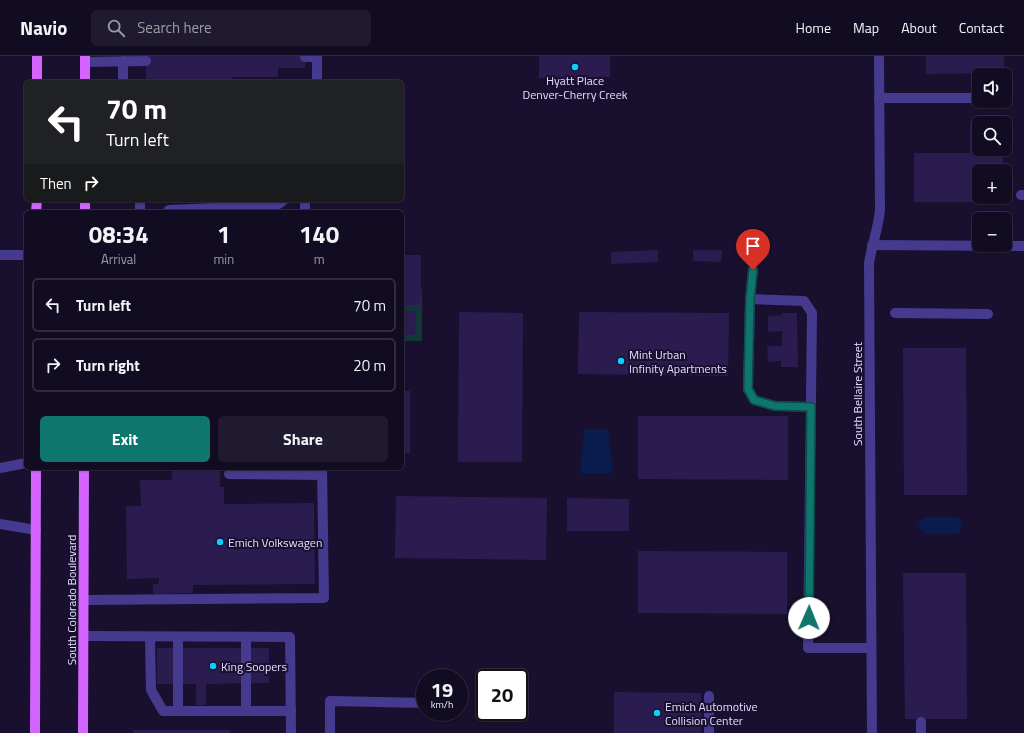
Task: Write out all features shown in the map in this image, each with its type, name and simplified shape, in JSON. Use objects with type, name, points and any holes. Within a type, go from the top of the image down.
[{"type":"main road","points":[[37,80],[38,56]]},
{"type":"main road","points":[[85,59],[85,80]]},
{"type":"main road","points":[[35,733],[36,470]]},
{"type":"main road","name":"South Colorado Boulevard","points":[[83,733],[84,470]]},
{"type":"street","name":"South Bellaire Street","points":[[872,733],[869,263],[872,245],[878,230],[880,210],[879,56]]},
{"type":"street","points":[[305,57],[316,57],[316,80]]},
{"type":"street","points":[[85,59],[146,61]]},
{"type":"street","points":[[123,61],[123,80]]},
{"type":"street","points":[[879,98],[972,98]]},
{"type":"street","points":[[168,210],[279,202]]},
{"type":"street","points":[[872,245],[1024,246]]},
{"type":"street","points":[[0,255],[24,255]]},
{"type":"street","points":[[753,270],[750,299],[748,389],[754,400],[775,406],[811,407]]},
{"type":"street","points":[[750,299],[804,301],[812,313],[808,648],[871,648]]},
{"type":"street","points":[[895,313],[988,314]]},
{"type":"street","points":[[0,468],[24,463]]},
{"type":"street","points":[[84,600],[324,598],[322,472],[229,474]]},
{"type":"street","points":[[0,524],[36,530]]},
{"type":"street","points":[[84,636],[290,637],[291,733]]},
{"type":"street","points":[[150,636],[151,690],[162,711],[291,711]]},
{"type":"street","points":[[178,636],[178,711]]},
{"type":"street","points":[[246,637],[246,711]]},
{"type":"street","points":[[709,696],[709,733]]},
{"type":"street","points":[[330,733],[330,701],[416,703]]},
{"type":"street","points":[[921,722],[921,733]]},
{"type":"green space","points":[[404,289],[422,289],[422,341],[404,341]]},
{"type":"water","points":[[584,429],[608,429],[613,473],[580,473]]},
{"type":"water","points":[[923,517],[958,517],[963,525],[958,534],[924,534],[918,526]]},
{"type":"building","points":[[146,56],[305,56],[305,68],[278,68],[278,77],[232,77],[232,80],[146,80]]},
{"type":"building","name":"Hyatt Place Denver-Cherry Creek","points":[[539,56],[610,56],[610,77],[539,78]]},
{"type":"building","points":[[926,56],[1004,56],[1004,68],[972,68],[972,73],[926,74]]},
{"type":"building","points":[[970,122],[972,122],[972,156],[1003,156],[1003,164],[972,164],[972,202],[914,202],[914,153],[970,153]]},
{"type":"building","points":[[658,250],[658,262],[611,264],[611,252]]},
{"type":"building","points":[[693,250],[722,250],[721,262],[693,261]]},
{"type":"building","points":[[404,255],[421,255],[421,305],[404,305]]},
{"type":"building","points":[[404,311],[416,311],[415,335],[404,334]]},
{"type":"building","points":[[459,312],[523,313],[522,462],[458,462]]},
{"type":"building","points":[[579,312],[729,313],[728,376],[578,374]]},
{"type":"building","points":[[782,313],[797,313],[798,367],[781,367],[781,361],[768,362],[767,346],[782,346],[782,331],[768,332],[768,316],[782,315]]},
{"type":"building","points":[[903,348],[966,348],[967,495],[904,495]]},
{"type":"building","points":[[404,391],[410,391],[410,453],[404,453]]},
{"type":"building","points":[[638,416],[788,416],[788,480],[638,479]]},
{"type":"building","name":"Emich Volkswagen","points":[[172,470],[220,470],[220,487],[224,487],[224,504],[314,503],[315,584],[193,585],[193,593],[153,594],[153,584],[159,584],[159,578],[127,579],[126,506],[141,506],[140,480],[172,480]]},
{"type":"building","points":[[396,496],[547,498],[546,560],[395,558]]},
{"type":"building","points":[[567,498],[629,499],[629,531],[567,531]]},
{"type":"building","points":[[638,551],[787,552],[787,614],[638,613]]},
{"type":"building","points":[[903,573],[966,573],[967,719],[905,719]]},
{"type":"building","name":"King Soopers","points":[[157,648],[269,648],[269,683],[206,684],[206,705],[196,705],[196,684],[157,684]]},
{"type":"building","name":"Emich Automotive Collision Center","points":[[614,692],[701,693],[701,733],[614,733]]},
{"type":"building","points":[[133,730],[230,730],[230,733],[133,733]]},
{"type":"place","name":"Hyatt Place Denver-Cherry Creek","points":[[575,67]]},
{"type":"place","name":"Mint Urban Infinity Apartments","points":[[621,361]]},
{"type":"place","name":"Emich Volkswagen","points":[[220,542]]},
{"type":"place","name":"King Soopers","points":[[213,666]]},
{"type":"place","name":"Emich Automotive Collision Center","points":[[657,713]]},
{"type":"route","points":[[753,270],[750,299],[748,389],[754,400],[775,406],[811,407],[809,618]]}]
